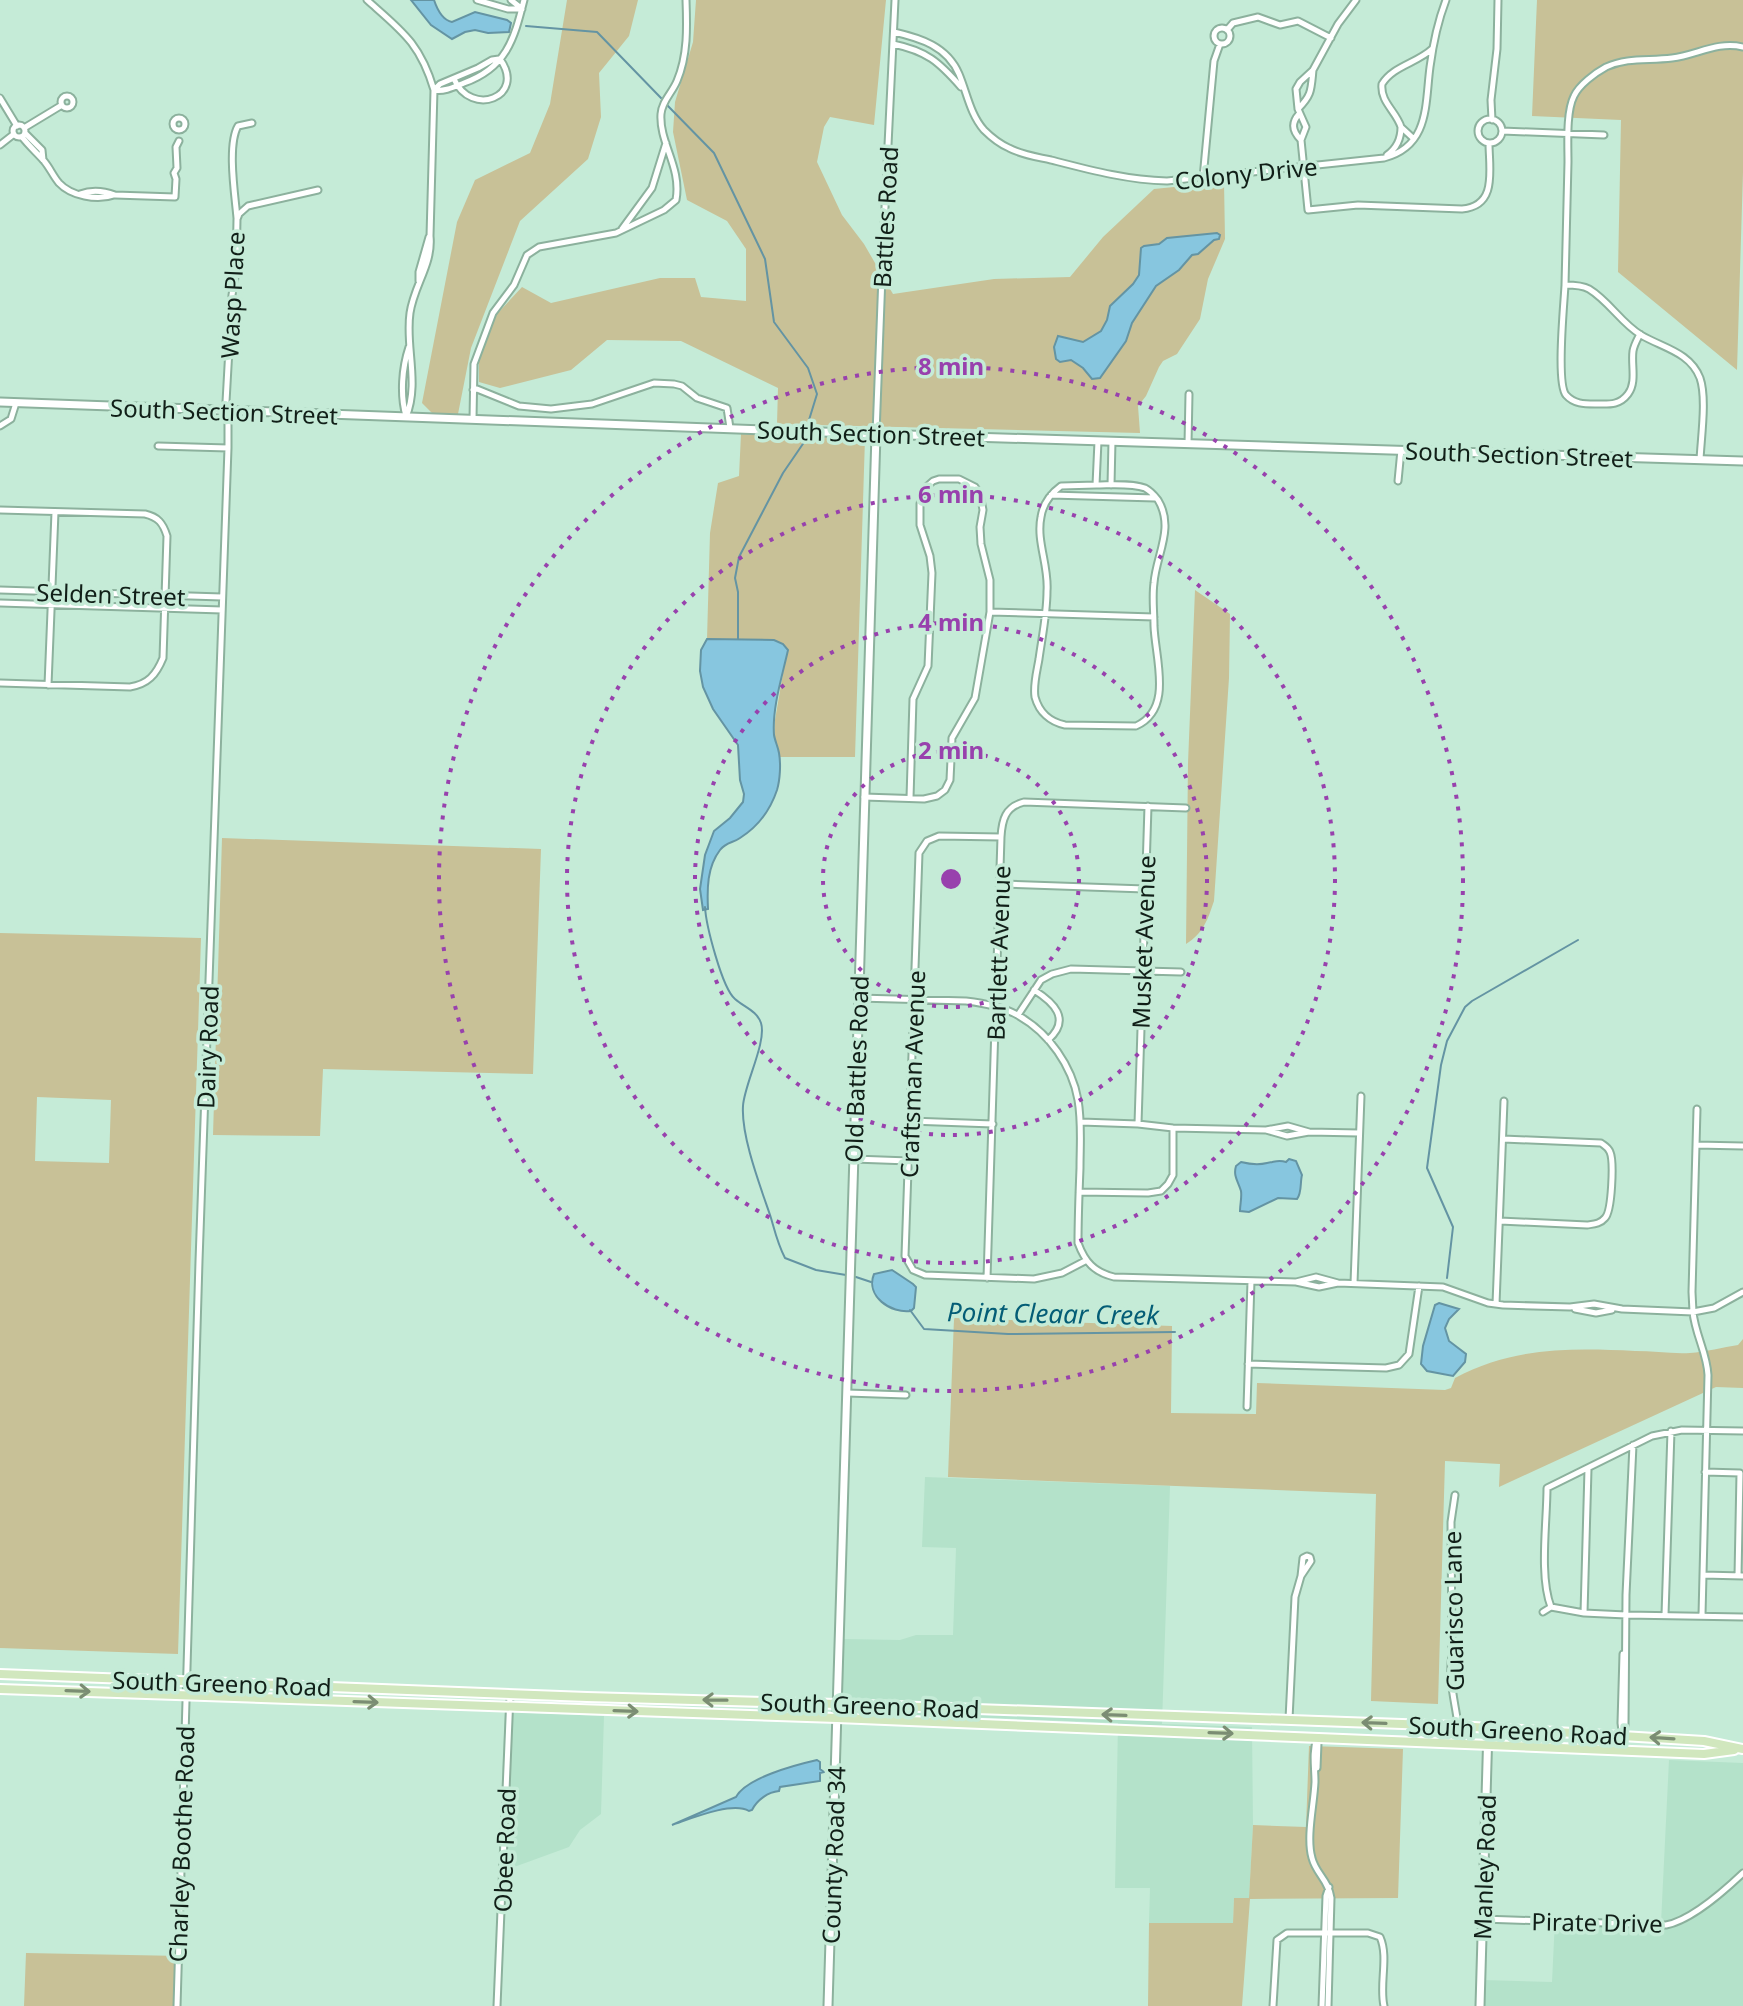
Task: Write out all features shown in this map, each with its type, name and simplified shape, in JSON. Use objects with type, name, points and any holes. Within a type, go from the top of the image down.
[{"type":"main road","name":"South Greeno Road","points":[[0,1674],[1458,1726],[1704,1741],[1741,1749]]},
{"type":"main road","name":"South Greeno Road","points":[[0,1689],[837,1718],[1704,1754],[1741,1749]]},
{"type":"street","points":[[367,0],[416,48],[434,90],[430,236],[409,323],[413,361],[411,405],[406,417]]},
{"type":"street","points":[[477,0],[508,9],[522,9]]},
{"type":"street","points":[[511,0],[522,9]]},
{"type":"street","points":[[434,90],[440,84],[456,82],[492,60],[500,59],[512,42],[522,0]]},
{"type":"street","points":[[473,420],[474,364],[493,313],[514,285],[527,255],[539,247],[621,231],[664,210],[676,200],[677,178],[661,122],[661,111],[678,78],[686,49],[686,0]]},
{"type":"street","name":"Battles Road","points":[[876,434],[895,0]]},
{"type":"street","points":[[1356,0],[1313,70],[1296,89],[1299,112],[1306,127],[1301,140],[1308,210],[1358,205],[1467,209],[1480,204],[1488,193],[1489,143]]},
{"type":"street","points":[[1401,127],[1414,139],[1424,118],[1433,48],[1446,0]]},
{"type":"street","points":[[1492,120],[1498,0]]},
{"type":"street","points":[[1227,30],[1233,23],[1258,17],[1280,25],[1298,21],[1331,38]]},
{"type":"street","points":[[1220,44],[1216,33],[1219,29],[1227,30]]},
{"type":"street","points":[[1220,44],[1230,39],[1227,30]]},
{"type":"street","name":"Colony Drive","points":[[894,32],[935,45],[951,61],[974,114],[983,129],[996,140],[1011,150],[1106,175],[1140,181],[1167,181],[1304,168],[1384,158],[1402,150],[1414,139]]},
{"type":"street","name":"Colony Drive","points":[[893,44],[930,56],[947,69],[962,88]]},
{"type":"street","points":[[1203,178],[1214,61],[1220,44]]},
{"type":"street","points":[[1640,334],[1633,348],[1632,386],[1625,397],[1613,404],[1575,402],[1566,396],[1561,383],[1568,134],[1573,97],[1580,87],[1603,69],[1632,59],[1676,58],[1709,47],[1732,44],[1743,47]]},
{"type":"street","points":[[1384,158],[1398,143],[1401,127],[1382,96],[1382,84],[1390,74],[1433,48]]},
{"type":"street","points":[[456,82],[477,99],[496,98],[504,89],[507,78],[500,59]]},
{"type":"street","points":[[1301,140],[1295,135],[1294,121],[1311,92],[1313,70]]},
{"type":"street","points":[[0,98],[17,126],[42,150],[44,161],[61,186],[73,193],[175,197],[179,130]]},
{"type":"street","points":[[14,134],[17,137],[24,133],[62,105]]},
{"type":"street","points":[[1489,143],[1481,138],[1478,131],[1481,123],[1498,122],[1502,131]]},
{"type":"street","points":[[237,219],[234,134],[238,126],[252,123]]},
{"type":"street","points":[[14,134],[17,126]]},
{"type":"street","points":[[1502,131],[1604,135]]},
{"type":"street","points":[[1489,143],[1497,140],[1502,131]]},
{"type":"street","points":[[0,145],[14,134]]},
{"type":"street","points":[[621,231],[652,188],[667,142]]},
{"type":"street","name":"Wasp Place","points":[[227,411],[239,214],[248,206],[318,190]]},
{"type":"street","points":[[1565,285],[1587,288],[1640,334],[1684,356],[1698,374],[1702,394],[1700,460]]},
{"type":"street","points":[[473,390],[519,406],[551,409],[592,404],[654,383],[674,384],[682,386],[697,398],[727,408],[730,429]]},
{"type":"street","points":[[1188,444],[1189,394]]},
{"type":"street","name":"South Section Street","points":[[0,402],[1743,461]]},
{"type":"street","points":[[0,426],[11,419],[16,403]]},
{"type":"street","name":"Dairy Road","points":[[186,1683],[227,411]]},
{"type":"street","name":"Old Battles Road","points":[[838,1704],[876,434]]},
{"type":"street","points":[[1096,485],[1098,441]]},
{"type":"street","points":[[1106,496],[1112,441]]},
{"type":"street","points":[[158,446],[228,448]]},
{"type":"street","points":[[1398,481],[1401,450]]},
{"type":"street","points":[[864,797],[924,799],[937,796],[948,784],[952,738],[975,698],[990,612],[990,580],[981,544],[983,510],[980,494],[975,487],[959,479],[933,481],[923,490],[920,504],[920,525],[932,563],[932,573],[928,666],[913,699],[910,798]]},
{"type":"street","points":[[1109,485],[1146,489],[1163,510],[1166,527],[1154,581],[1160,687],[1158,701],[1142,724],[1130,727],[1055,723],[1049,720],[1035,697],[1047,573],[1040,522],[1044,504],[1061,486],[1109,485]]},
{"type":"street","points":[[1051,495],[1156,498]]},
{"type":"street","points":[[0,510],[145,514],[159,520],[167,536],[163,658],[151,680],[130,687],[0,683]]},
{"type":"street","points":[[48,685],[55,512]]},
{"type":"street","name":"Selden Street","points":[[0,590],[222,597]]},
{"type":"street","name":"Selden Street","points":[[0,603],[222,610]]},
{"type":"street","points":[[990,612],[1154,617]]},
{"type":"street","name":"Bartlett Avenue","points":[[987,1278],[1001,837],[1007,811],[1024,802],[1186,808]]},
{"type":"street","name":"Musket Avenue","points":[[1138,1124],[1148,806]]},
{"type":"street","name":"Craftsman Avenue","points":[[1001,837],[939,836],[927,841],[919,853],[905,1254],[916,1272],[925,1275],[987,1278],[1026,1279],[1062,1273],[1085,1260]]},
{"type":"street","points":[[1001,884],[1145,889]]},
{"type":"street","points":[[1018,1015],[1041,980],[1052,974],[1071,969],[1181,972]]},
{"type":"street","points":[[1034,990],[1050,1000],[1059,1016],[1058,1029],[1048,1040]]},
{"type":"street","points":[[858,998],[966,1001],[1018,1015],[1048,1040],[1067,1069],[1078,1097],[1081,1122],[1078,1243],[1085,1260],[1101,1274],[1114,1277],[1257,1279],[1319,1287],[1338,1283],[1419,1286],[1452,1289],[1496,1304],[1570,1307],[1596,1313],[1622,1309],[1693,1312],[1714,1308],[1743,1292]]},
{"type":"street","points":[[1354,1283],[1361,1096]]},
{"type":"street","points":[[1496,1304],[1504,1101]]},
{"type":"street","points":[[1697,1109],[1692,1292],[1693,1312],[1707,1365],[1702,1615]]},
{"type":"street","points":[[910,1121],[993,1124]]},
{"type":"street","points":[[1081,1122],[1266,1130],[1287,1136],[1309,1132],[1359,1133]]},
{"type":"street","points":[[1079,1192],[1161,1191],[1173,1175],[1173,1128]]},
{"type":"street","points":[[1500,1221],[1599,1223],[1609,1212],[1612,1170],[1611,1154],[1601,1143],[1503,1139]]},
{"type":"street","points":[[1696,1145],[1743,1146]]},
{"type":"street","points":[[854,1159],[909,1161]]},
{"type":"street","points":[[1296,1282],[1316,1277],[1338,1283]]},
{"type":"street","points":[[1247,1407],[1251,1281]]},
{"type":"street","points":[[1248,1364],[1386,1368],[1399,1365],[1409,1354],[1419,1286]]},
{"type":"street","points":[[846,1393],[906,1395]]},
{"type":"street","points":[[1665,1615],[1671,1431]]},
{"type":"street","points":[[1551,1607],[1545,1580],[1547,1488],[1652,1436],[1671,1431],[1743,1431]]},
{"type":"street","points":[[1623,1735],[1622,1656],[1625,1649],[1633,1444]]},
{"type":"street","points":[[1584,1613],[1588,1469]]},
{"type":"street","points":[[1703,1575],[1740,1576],[1741,1473],[1705,1472]]},
{"type":"street","name":"Guarisco Lane","points":[[1455,1495],[1451,1522],[1450,1666],[1458,1726]]},
{"type":"street","points":[[1289,1720],[1295,1597],[1301,1576]]},
{"type":"street","points":[[1543,1612],[1551,1607],[1584,1613],[1743,1617]]},
{"type":"street","name":"Charley Boothe Road","points":[[177,2006],[186,1683]]},
{"type":"street","name":"Obee Road","points":[[497,2006],[510,1694]]},
{"type":"street","name":"County Road 34","points":[[828,2006],[838,1704]]},
{"type":"street","name":"Manley Road","points":[[1480,2006],[1488,1728]]},
{"type":"street","points":[[1317,1737],[1311,1852],[1314,1863],[1330,1886],[1326,1896],[1325,2006]]},
{"type":"street","name":"Pirate Drive","points":[[1482,1919],[1666,1925],[1679,1921],[1723,1893],[1743,1873]]},
{"type":"street","points":[[1273,2006],[1277,1940],[1287,1933],[1368,1933],[1380,1937],[1384,2006]]},
{"type":"shaded area","points":[[567,0],[638,0],[629,36],[599,73],[601,117],[588,159],[520,221],[471,348],[458,414],[432,413],[422,403],[457,222],[475,180],[530,153],[550,104]]},
{"type":"shaded area","points":[[696,0],[886,0],[874,125],[830,117],[824,127],[817,162],[842,215],[864,244],[893,294],[994,279],[1070,277],[1103,237],[1154,189],[1224,182],[1225,239],[1208,279],[1200,319],[1177,354],[1163,361],[1138,406],[1140,433],[777,424],[778,388],[681,341],[607,340],[571,370],[500,388],[479,382],[479,361],[496,315],[522,287],[551,303],[660,278],[695,278],[701,297],[746,301],[746,249],[727,221],[687,200],[673,132],[675,102],[693,42]]},
{"type":"shaded area","points":[[1537,0],[1743,0],[1743,172],[1737,370],[1618,272],[1621,120],[1532,116]]},
{"type":"shaded area","points":[[741,434],[865,438],[855,757],[780,757],[774,737],[775,720],[787,650],[774,640],[707,639],[710,533],[718,483],[739,476]]},
{"type":"shaded area","points":[[1195,590],[1230,614],[1229,678],[1214,901],[1201,931],[1186,944],[1188,763]]},
{"type":"shaded area","points":[[222,838],[541,849],[533,1074],[323,1069],[320,1136],[213,1135]]},
{"type":"shaded area","points":[[0,933],[201,938],[178,1654],[0,1648]],"holes":[[[37,1097],[111,1100],[109,1163],[35,1161]]]},
{"type":"shaded area","points":[[954,1318],[1172,1326],[1171,1413],[1256,1414],[1257,1383],[1445,1390],[1451,1388],[1455,1378],[1498,1360],[1520,1355],[1565,1350],[1690,1353],[1738,1345],[1743,1339],[1743,1388],[1716,1387],[1499,1487],[1500,1464],[1445,1461],[1438,1704],[1371,1701],[1376,1494],[948,1477]]},
{"type":"shaded area","points":[[925,1477],[1170,1486],[1162,1724],[1252,1727],[1253,1825],[1249,1899],[1234,1898],[1233,1923],[1149,1923],[1150,1888],[1115,1888],[1118,1723],[843,1712],[843,1639],[900,1640],[916,1635],[953,1635],[956,1548],[922,1547]]},
{"type":"shaded area","points":[[505,1712],[604,1716],[601,1814],[580,1830],[569,1847],[498,1873]]},
{"type":"shaded area","points":[[1309,1746],[1403,1749],[1398,1898],[1250,1899],[1242,2006],[1148,2006],[1149,1923],[1233,1923],[1234,1898],[1249,1898],[1253,1825],[1306,1827]]},
{"type":"shaded area","points":[[1669,1760],[1743,1763],[1743,2006],[1483,2006],[1483,1980],[1552,1982],[1555,1919],[1661,1923]]},
{"type":"shaded area","points":[[26,1953],[181,1956],[180,2006],[24,2006]]},
{"type":"water","points":[[411,0],[434,0],[443,17],[452,22],[475,12],[507,20],[511,23],[509,32],[475,30],[452,39],[431,25]]},
{"type":"water","points":[[1217,233],[1219,239],[1192,255],[1179,270],[1156,286],[1132,323],[1126,341],[1100,378],[1092,379],[1071,360],[1060,362],[1056,359],[1054,347],[1058,336],[1083,342],[1101,331],[1110,306],[1139,275],[1141,248],[1159,244],[1167,238]]},
{"type":"water","points":[[707,639],[774,640],[788,650],[774,714],[774,735],[780,762],[777,790],[758,823],[720,850],[709,878],[708,909],[703,910],[700,889],[705,855],[714,831],[743,802],[744,794],[738,745],[713,709],[703,687],[701,650]]},
{"type":"water","points":[[1289,1159],[1296,1161],[1302,1175],[1297,1199],[1278,1198],[1249,1212],[1240,1211],[1241,1194],[1235,1176],[1236,1166],[1241,1162],[1261,1164],[1286,1162]]},
{"type":"water","points":[[892,1270],[916,1287],[911,1311],[896,1310],[876,1296],[872,1282],[874,1274]]},
{"type":"water","points":[[1439,1303],[1459,1309],[1445,1328],[1449,1341],[1466,1354],[1465,1362],[1453,1376],[1427,1371],[1421,1364],[1435,1305]]},
{"type":"water","points":[[817,1760],[824,1772],[820,1773],[820,1781],[780,1787],[779,1791],[763,1797],[749,1811],[742,1808],[722,1809],[672,1825],[736,1797],[760,1778]]},
{"type":"waterway","name":"Point Cleaar Creek","points":[[526,26],[597,32],[661,98]]},
{"type":"waterway","name":"Point Cleaar Creek","points":[[667,105],[714,153],[765,259],[774,322],[808,368],[817,394],[809,420]]},
{"type":"waterway","points":[[738,639],[735,578],[739,557],[783,473],[809,435]]},
{"type":"waterway","points":[[705,907],[725,983],[735,999],[753,1012],[761,1023],[761,1041],[744,1097],[743,1118],[752,1162],[780,1248],[785,1258],[816,1270],[846,1275]]},
{"type":"waterway","name":"Point Cleaar Creek","points":[[1447,1278],[1453,1227],[1427,1168],[1447,1041],[1465,1007],[1472,1001],[1578,940]]},
{"type":"waterway","name":"Point Cleaar Creek","points":[[856,1277],[871,1282]]},
{"type":"waterway","name":"Point Cleaar Creek","points":[[910,1310],[924,1329],[1008,1334],[1175,1332]]}]
